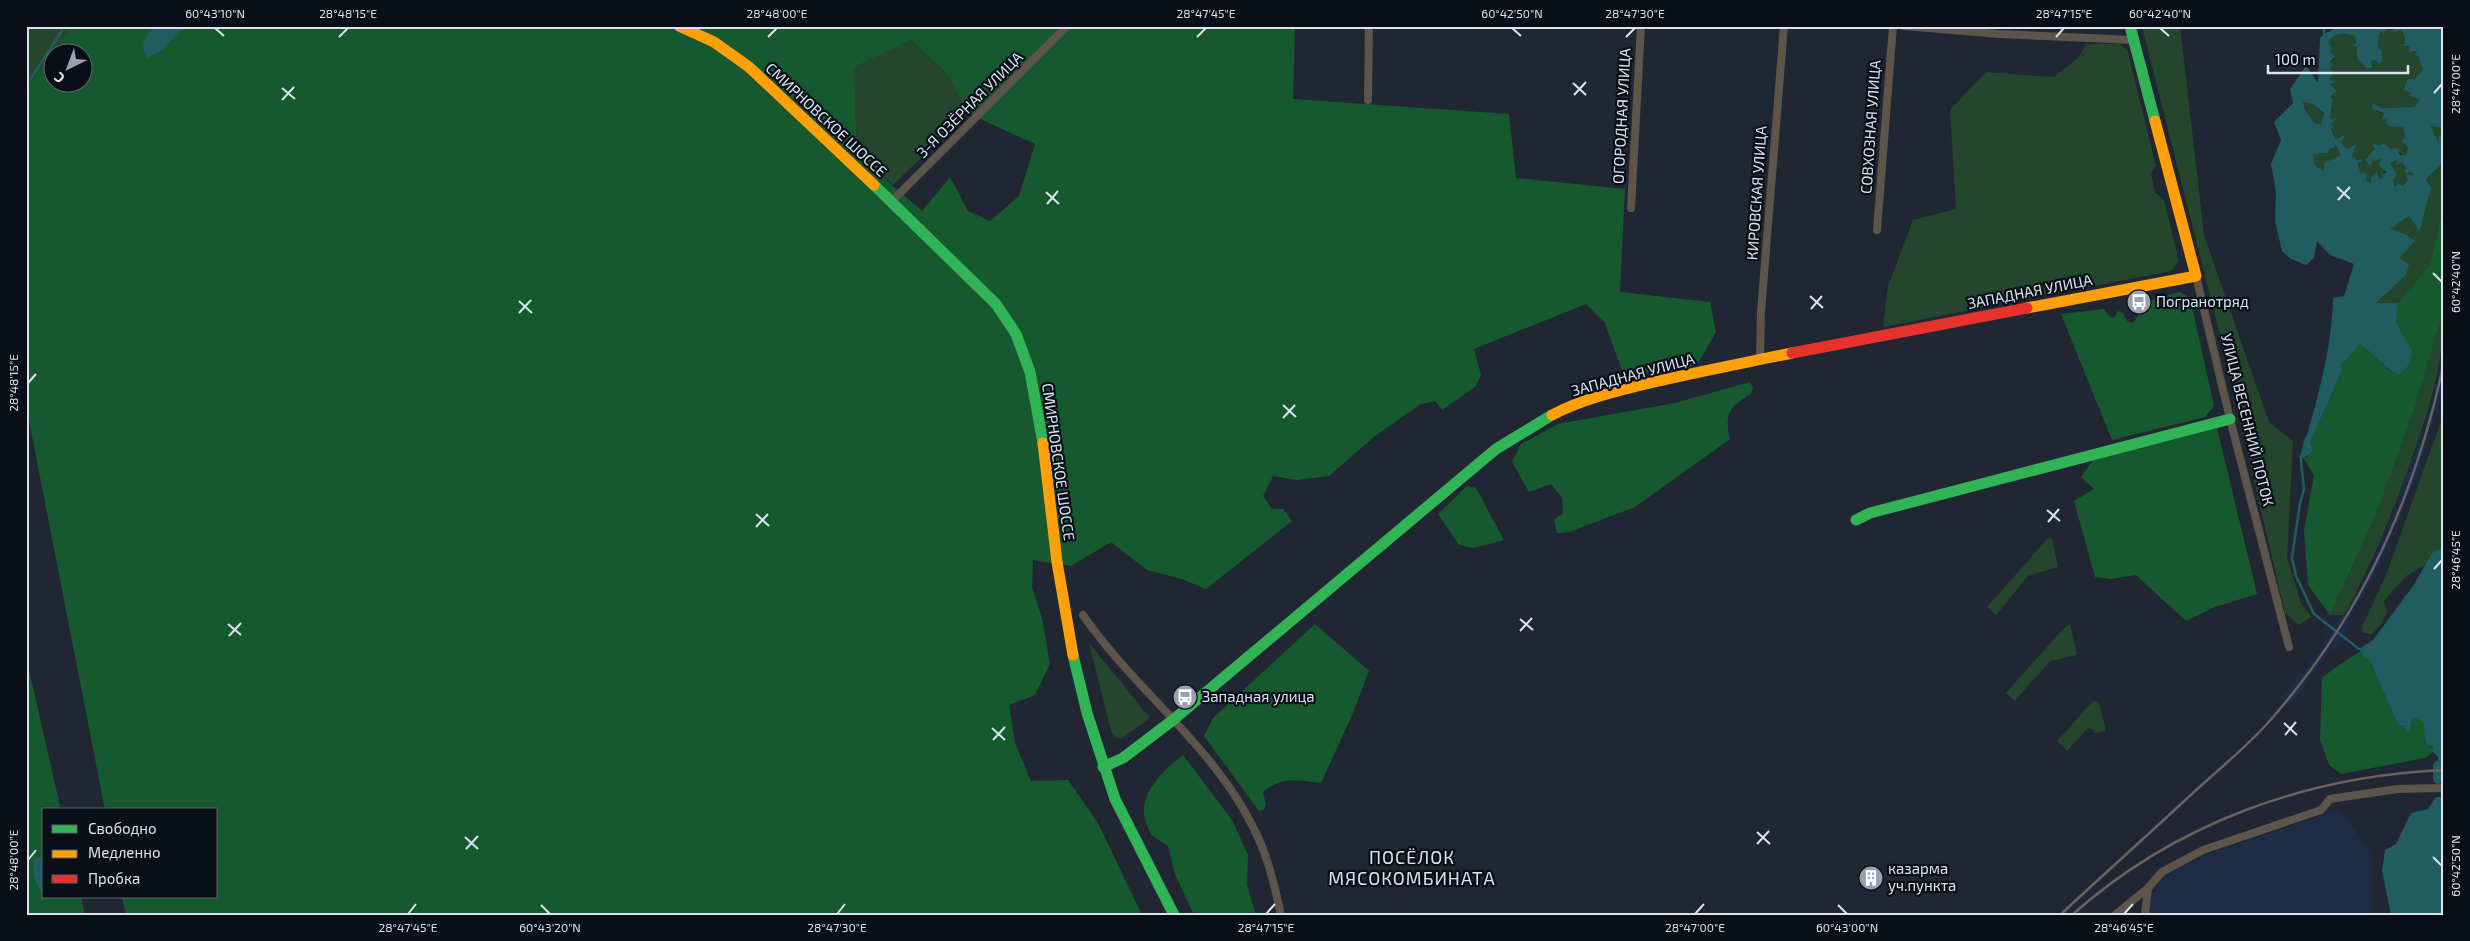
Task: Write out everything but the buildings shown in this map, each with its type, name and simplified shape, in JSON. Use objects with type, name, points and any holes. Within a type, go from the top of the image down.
[{"type":"street","name":"СМИРНОВСКОЕ ШОССЕ","points":[[679,26],[714,42],[749,67],[892,202],[996,304],[1016,334],[1030,372],[1040,424],[1054,538],[1075,664],[1103,766],[1129,830],[1174,915]]},
{"type":"street","name":"3-Я ОЗЁРНАЯ УЛИЦА","points":[[892,202],[1067,26]]},
{"type":"street","points":[[1368,100],[1369,26]]},
{"type":"street","name":"ОГОРОДНАЯ УЛИЦА","points":[[1631,208],[1641,26]]},
{"type":"street","name":"КИРОВСКАЯ УЛИЦА","points":[[1760,361],[1761,312],[1784,26]]},
{"type":"street","name":"СОВХОЗНАЯ УЛИЦА","points":[[1878,230],[1893,26]]},
{"type":"street","points":[[1904,26],[2000,30],[2133,40]]},
{"type":"street","name":"УЛИЦА ВЕСЕННИЙ ПОТОК","points":[[2130,26],[2196,276],[2230,419],[2289,647]]},
{"type":"street","name":"ЗАПАДНАЯ УЛИЦА","points":[[1103,766],[1123,758],[1173,720],[1496,449],[1534,424],[1593,398],[1700,372],[2040,304],[2196,276]]},
{"type":"street","points":[[1856,520],[1870,513],[2230,419]]},
{"type":"street","points":[[1083,615],[1104,645],[1173,720],[1225,782],[1252,823],[1270,866],[1281,915]]},
{"type":"street","points":[[2114,915],[2148,888],[2162,872],[2202,850],[2321,810],[2330,799],[2378,791],[2444,788]]},
{"type":"street","points":[[2327,790],[2330,799]]},
{"type":"street","points":[[2145,915],[2148,888]]},
{"type":"shaded area","points":[[26,26],[88,26],[78,42],[42,42],[42,92],[46,92],[26,123]]},
{"type":"shaded area","points":[[155,26],[184,26],[163,49],[148,58],[143,45]]},
{"type":"shaded area","points":[[2142,26],[2180,26],[2204,235],[2269,422],[2293,441],[2287,558],[2301,603],[2311,617],[2299,625],[2285,613],[2222,343]]},
{"type":"shaded area","points":[[2340,26],[2393,26],[2385,30],[2384,35],[2382,31],[2379,34],[2378,48],[2381,50],[2383,61],[2379,64],[2376,60],[2371,61],[2372,68],[2367,69],[2357,58],[2357,47],[2351,45],[2356,43],[2355,36],[2337,34],[2328,42],[2332,48],[2330,52],[2335,56],[2330,62],[2333,74],[2329,79],[2337,82],[2330,84],[2337,91],[2331,96],[2331,120],[2337,118],[2330,125],[2334,127],[2331,129],[2336,139],[2345,135],[2342,143],[2347,149],[2356,144],[2352,156],[2357,160],[2361,159],[2362,161],[2358,164],[2361,174],[2367,175],[2366,180],[2371,183],[2371,178],[2376,172],[2380,179],[2383,177],[2380,171],[2384,174],[2387,172],[2378,165],[2382,159],[2372,161],[2371,166],[2365,160],[2375,149],[2372,143],[2379,146],[2384,143],[2390,149],[2397,148],[2400,155],[2406,155],[2408,147],[2401,141],[2405,137],[2403,126],[2390,127],[2386,122],[2387,117],[2381,121],[2384,113],[2372,109],[2373,103],[2380,108],[2414,107],[2420,100],[2402,89],[2408,79],[2414,79],[2423,70],[2418,56],[2415,55],[2417,51],[2408,52],[2410,49],[2408,46],[2404,46],[2405,38],[2402,30],[2393,32],[2394,26],[2444,26],[2444,128],[2431,126],[2438,143],[2439,136],[2444,134],[2444,162],[2426,179],[2432,189],[2419,231],[2409,216],[2390,229],[2405,234],[2415,241],[2399,258],[2409,265],[2406,275],[2376,303],[2398,303],[2396,322],[2412,351],[2408,366],[2399,375],[2360,344],[2341,365],[2342,371],[2310,443],[2314,451],[2301,460],[2299,457],[2307,435],[2324,367],[2330,333],[2333,298],[2344,296],[2354,264],[2330,255],[2317,241],[2314,258],[2306,265],[2291,259],[2282,251],[2275,221],[2276,192],[2271,164],[2281,140],[2274,122],[2293,103],[2290,89],[2306,66],[2318,83],[2320,38]],"holes":[[[2303,102],[2313,104],[2324,113],[2321,125],[2314,123]],[[2336,145],[2341,155],[2324,163],[2324,171],[2315,166],[2313,154],[2328,153],[2330,148]],[[2397,160],[2397,165],[2402,163],[2406,168],[2404,171],[2407,174],[2410,171],[2414,175],[2406,175],[2408,180],[2403,186],[2398,184],[2395,187],[2393,179],[2397,175],[2390,163]]]},
{"type":"shaded area","points":[[2394,26],[2395,29],[2402,30],[2405,38],[2404,46],[2417,50],[2423,71],[2402,89],[2410,91],[2420,100],[2414,107],[2380,108],[2373,104],[2377,112],[2384,113],[2382,118],[2387,116],[2390,127],[2403,125],[2405,137],[2401,141],[2408,147],[2406,156],[2379,146],[2375,148],[2372,161],[2383,158],[2387,172],[2381,172],[2383,177],[2380,180],[2376,172],[2371,183],[2361,173],[2359,166],[2361,159],[2357,160],[2351,156],[2354,144],[2347,149],[2342,143],[2345,135],[2336,139],[2330,125],[2336,118],[2331,120],[2330,106],[2334,93],[2330,84],[2336,82],[2329,79],[2330,63],[2335,59],[2330,52],[2328,42],[2336,34],[2355,36],[2357,41],[2352,45],[2357,47],[2357,58],[2367,69],[2371,61],[2381,56],[2381,51],[2378,48],[2379,34],[2382,31],[2383,35],[2385,29],[2390,30]]},
{"type":"shaded area","points":[[911,40],[948,75],[967,113],[893,185],[857,155],[854,66]]},
{"type":"shaded area","points":[[2086,44],[2120,44],[2128,52],[2156,166],[2151,174],[2155,192],[2164,200],[2179,261],[2171,271],[1883,327],[1888,286],[1913,220],[1956,209],[1950,110],[1986,72],[2054,77],[2078,58]]},
{"type":"shaded area","points":[[2302,102],[2313,104],[2324,114],[2321,125],[2314,124]]},
{"type":"shaded area","points":[[2431,126],[2444,128],[2444,134],[2441,134],[2438,143]]},
{"type":"shaded area","points":[[2337,145],[2342,155],[2325,163],[2324,171],[2315,166],[2313,154],[2328,153],[2330,147]]},
{"type":"shaded area","points":[[2397,160],[2407,168],[2404,171],[2410,171],[2414,175],[2407,176],[2408,180],[2402,187],[2398,184],[2395,187],[2390,163]]},
{"type":"shaded area","points":[[2444,162],[2444,203],[2430,264],[2398,303],[2376,304],[2392,280],[2405,234],[2389,229],[2409,216],[2419,231],[2432,189],[2426,179]]},
{"type":"shaded area","points":[[2444,310],[2441,348],[2430,404],[2397,499],[2373,557],[2344,615],[2330,615],[2377,513],[2415,407]]},
{"type":"shaded area","points":[[2444,340],[2444,383],[2438,411],[2419,471],[2382,562],[2350,619],[2351,625],[2337,649],[2330,650],[2290,707],[2281,698],[2324,644],[2324,636],[2340,616],[2344,615],[2369,569],[2393,514],[2431,405]]},
{"type":"shaded area","points":[[2444,413],[2444,546],[2432,553],[2425,565],[2406,576],[2384,601],[2387,612],[2380,626],[2372,634],[2363,633],[2362,627],[2386,575]]},
{"type":"shaded area","points":[[2048,538],[2052,539],[2058,567],[2028,576],[1996,615],[1987,607]]},
{"type":"shaded area","points":[[2444,546],[2444,764],[2438,766],[2438,757],[2433,752],[2433,747],[2426,743],[2423,722],[2413,717],[2410,730],[2407,732],[2403,726],[2397,724],[2370,660],[2364,658],[2359,649],[2373,640],[2413,586],[2432,553]]},
{"type":"shaded area","points":[[2070,624],[2077,655],[2050,661],[2015,701],[2006,693],[2063,629]]},
{"type":"shaded area","points":[[1089,643],[1150,718],[1121,739],[1115,737],[1111,731]]},
{"type":"shaded area","points":[[2093,701],[2099,702],[2106,731],[2095,733],[2093,729],[2088,728],[2067,751],[2057,741]]},
{"type":"shaded area","points":[[2436,797],[2441,797],[2444,805],[2444,915],[2391,915],[2382,871],[2385,850],[2396,844],[2411,813],[2428,809]]},
{"type":"shaded area","points":[[2340,809],[2372,853],[2373,915],[2140,915],[2165,875],[2205,855]]},
{"type":"shaded area","points":[[42,857],[42,891],[36,882],[33,869],[34,860]]},
{"type":"green space","points":[[74,26],[1295,26],[1293,99],[1509,114],[1516,178],[1625,189],[1620,292],[1710,302],[1716,332],[1697,365],[1624,376],[1605,323],[1586,304],[1474,349],[1481,375],[1475,387],[1442,410],[1435,401],[1421,404],[1375,436],[1329,476],[1297,480],[1273,476],[1263,496],[1272,509],[1283,509],[1292,521],[1206,589],[1182,579],[1147,570],[1111,542],[1071,566],[1033,560],[1032,587],[1042,618],[1050,664],[1035,695],[1009,705],[1015,743],[1031,781],[1068,780],[1098,823],[1142,915],[126,915],[122,898],[218,898],[218,808],[105,808],[26,405],[26,88],[42,67],[42,92],[92,92],[92,42],[62,42]],"holes":[[[911,40],[948,75],[967,113],[1035,144],[1019,196],[990,221],[968,211],[950,177],[922,211],[857,155],[854,67]]]},
{"type":"green space","points":[[2444,203],[2444,310],[2415,407],[2377,513],[2330,615],[2308,585],[2304,531],[2314,475],[2304,459],[2314,451],[2310,443],[2342,371],[2341,365],[2360,343],[2383,365],[2399,375],[2402,332],[2395,322],[2398,303],[2430,264]]},
{"type":"green space","points":[[2180,292],[2190,298],[2214,406],[2205,417],[2112,440],[2061,314],[2104,309],[2110,317],[2114,318],[2118,311],[2123,313],[2127,321],[2133,323],[2148,301]]},
{"type":"green space","points":[[1750,382],[1753,388],[1751,394],[1733,407],[1728,417],[1730,439],[1635,507],[1569,532],[1557,533],[1554,520],[1563,513],[1562,498],[1551,484],[1529,492],[1512,462],[1521,444],[1558,424],[1675,403]]},
{"type":"green space","points":[[2217,428],[2257,594],[2215,607],[2186,621],[2136,575],[2111,579],[2095,577],[2074,501],[2094,489],[2081,477],[2093,460]]},
{"type":"green space","points":[[1467,486],[1476,488],[1504,540],[1473,548],[1459,545],[1438,514]]},
{"type":"green space","points":[[1315,624],[1369,671],[1352,715],[1321,783],[1290,780],[1277,783],[1263,792],[1266,805],[1264,810],[1259,811],[1204,736],[1213,718]]},
{"type":"green space","points":[[2360,652],[2364,658],[2370,660],[2397,724],[2410,730],[2413,717],[2423,722],[2427,743],[2433,748],[2433,752],[2425,758],[2341,774],[2329,765],[2320,739],[2322,678]]},
{"type":"green space","points":[[26,657],[61,808],[42,808],[42,898],[81,898],[85,915],[26,915]]},
{"type":"green space","points":[[1183,755],[1232,820],[1248,855],[1247,885],[1256,915],[1194,915],[1175,874],[1168,846],[1151,835],[1144,816],[1147,796],[1163,773]]},
{"type":"waterway","points":[[26,86],[65,26]]},
{"type":"waterway","points":[[2324,26],[2324,34]]},
{"type":"waterway","points":[[2301,460],[2304,489],[2300,503],[2292,558],[2296,576],[2314,614],[2359,649]]},
{"type":"waterway","points":[[2438,766],[2438,779]]},
{"type":"railway","points":[[2060,915],[2258,734],[2299,685],[2329,643],[2356,600],[2379,556],[2400,509],[2432,413],[2444,362]]},
{"type":"railway","points":[[2072,915],[2112,883],[2154,854],[2199,830],[2245,810],[2293,794],[2343,782],[2393,774],[2444,770]]},
{"type":"traffic: fast","points":[[2130,26],[2155,121]]},
{"type":"traffic: fast","points":[[874,185],[996,304],[1016,334],[1030,372],[1043,443]]},
{"type":"traffic: fast","points":[[1103,767],[1123,758],[1173,720],[1496,449],[1552,415]]},
{"type":"traffic: fast","points":[[1856,520],[1870,513],[2230,419]]},
{"type":"traffic: fast","points":[[1073,655],[1087,713],[1115,799],[1174,915]]},
{"type":"traffic: slow","points":[[679,26],[714,42],[749,67],[874,185]]},
{"type":"traffic: slow","points":[[2027,308],[2196,276],[2155,121]]},
{"type":"traffic: slow","points":[[1552,415],[1587,400],[1625,389],[1792,353]]},
{"type":"traffic: slow","points":[[1043,443],[1057,562],[1073,655]]},
{"type":"traffic: jam","points":[[1792,353],[2027,308]]},
{"type":"place","name":"Погранотряд","points":[[2139,302]]},
{"type":"place","name":"Западная улица","points":[[1185,697]]},
{"type":"place","name":"казарма уч.пункта","points":[[1871,878]]},
{"type":"district","name":"ПОСЁЛОК МЯСОКОМБИНАТА","points":[[1412,868]]}]
